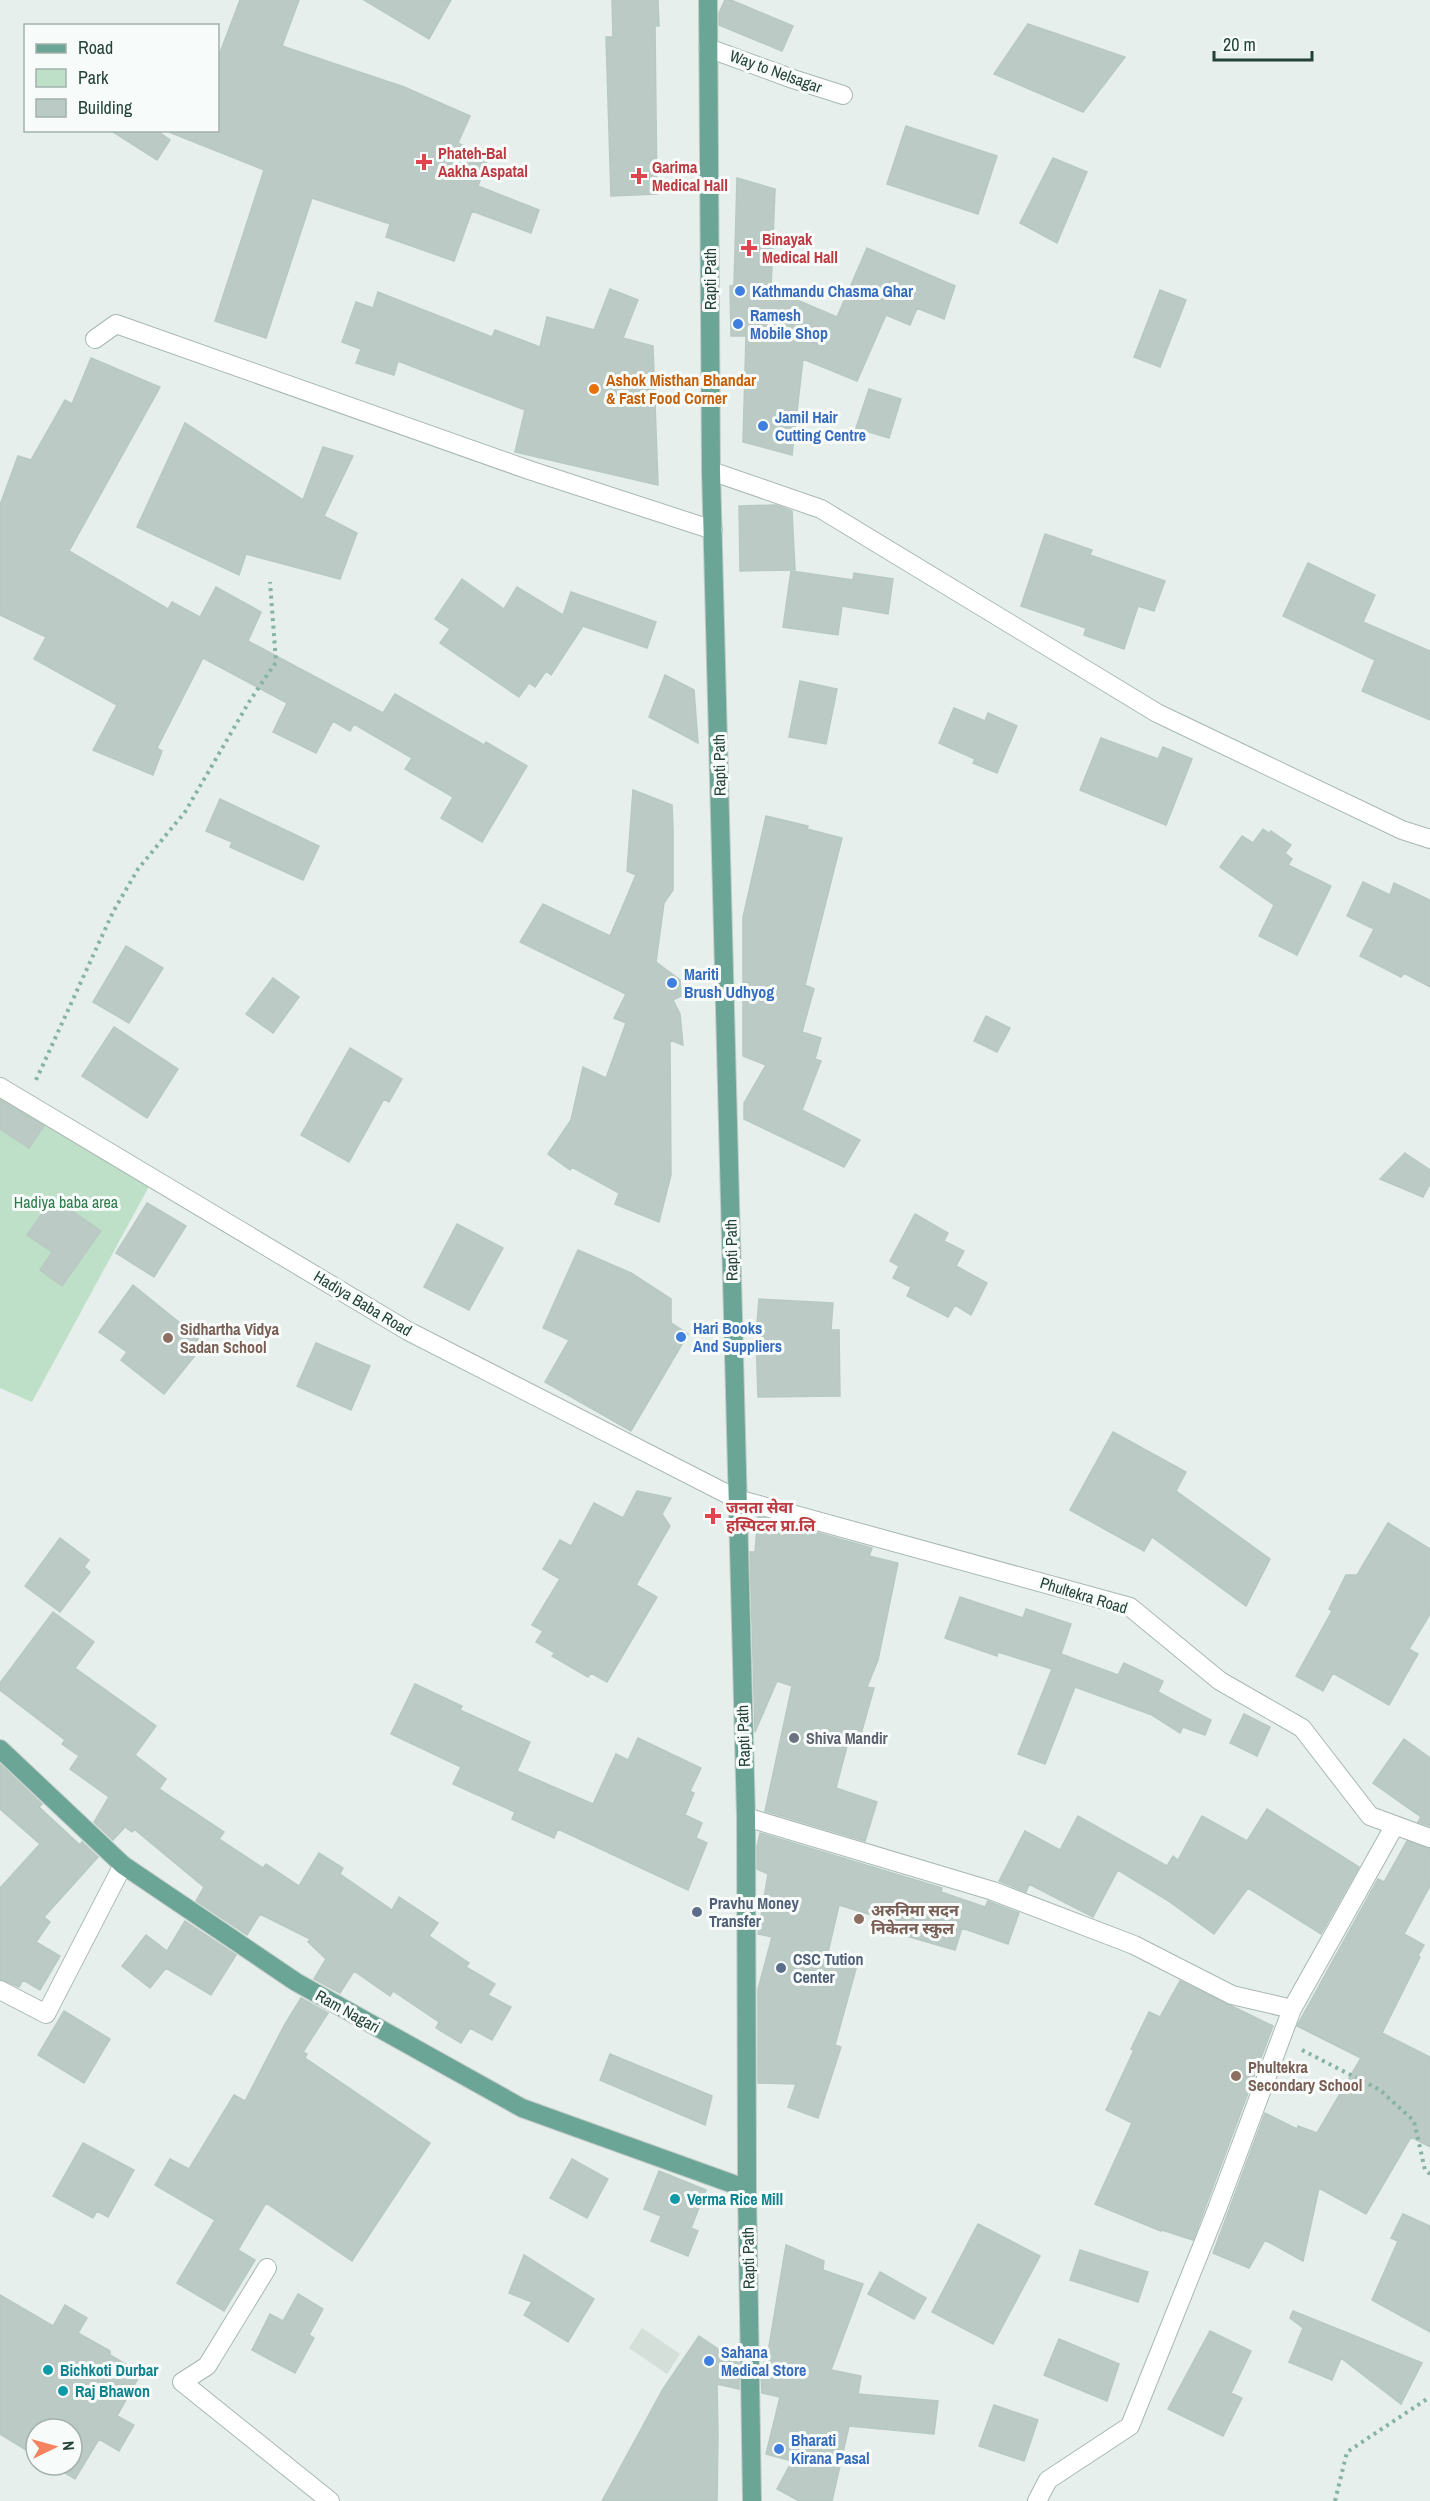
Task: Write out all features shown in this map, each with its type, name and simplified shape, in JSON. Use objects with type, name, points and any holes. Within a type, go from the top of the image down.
[{"type":"main road","name":"Rapti Path","points":[[708,0],[711,471],[746,1817],[747,2189],[752,2501]]},
{"type":"main road","name":"Ram Nagari","points":[[0,1749],[123,1865],[296,1982],[522,2108],[747,2189]]},
{"type":"street","name":"Way to Nelsagar","points":[[708,48],[843,95]]},
{"type":"street","points":[[95,339],[116,324],[529,470],[713,530]]},
{"type":"street","points":[[711,471],[821,509],[1157,713],[1402,830],[1430,839]]},
{"type":"street","name":"Hadiya Baba Road","points":[[0,1087],[408,1331],[737,1499]]},
{"type":"street","name":"Phultekra Road","points":[[737,1499],[1130,1607],[1220,1681],[1302,1728],[1370,1816],[1430,1838]]},
{"type":"street","points":[[746,1817],[993,1891],[1134,1945],[1232,1995],[1292,2009]]},
{"type":"street","points":[[1037,2501],[1048,2480],[1130,2426],[1217,2209],[1292,2009],[1395,1825]]},
{"type":"street","points":[[0,1990],[46,2014],[123,1865]]},
{"type":"street","points":[[267,2268],[207,2366],[182,2382],[330,2501]]},
{"type":"path","points":[[26,1102],[66,1011],[123,895],[138,869],[185,812],[249,702],[276,662],[270,582]]},
{"type":"path","points":[[1280,2039],[1380,2090],[1414,2121],[1425,2170],[1430,2174]]},
{"type":"path","points":[[1335,2501],[1347,2452],[1430,2397]]},
{"type":"shaded area","points":[[642,2328],[680,2354],[667,2374],[629,2348]]},
{"type":"green space","name":"Hadiya baba area","points":[[0,1080],[153,1179],[32,1402],[0,1388]]},
{"type":"building","points":[[240,0],[299,0],[282,46],[404,87],[470,116],[458,143],[464,146],[461,152],[487,161],[478,186],[539,210],[531,233],[472,211],[454,261],[386,237],[390,224],[312,198],[266,338],[215,321],[264,170],[169,132],[219,132],[219,55]]},
{"type":"building","points":[[364,0],[451,0],[429,39]]},
{"type":"building","points":[[612,0],[658,0],[659,26],[655,26],[657,194],[611,196],[606,37],[613,37]]},
{"type":"building","points":[[725,0],[731,0],[793,26],[782,51],[719,25],[719,13]]},
{"type":"building","points":[[1028,24],[1125,57],[1083,112],[994,74]]},
{"type":"building","points":[[906,126],[997,156],[978,214],[887,184]]},
{"type":"building","points":[[113,132],[159,132],[170,140],[157,160]]},
{"type":"building","points":[[1053,158],[1087,172],[1057,243],[1020,223]]},
{"type":"building","points":[[737,178],[775,189],[771,289],[837,317],[867,248],[955,286],[944,319],[917,308],[910,325],[886,315],[857,381],[803,359],[792,455],[743,442],[746,336],[731,336],[730,286],[734,285]]},
{"type":"building","points":[[610,289],[638,300],[623,338],[653,346],[658,485],[515,452],[525,410],[398,361],[394,375],[356,363],[361,349],[342,342],[356,302],[373,308],[378,292],[492,337],[495,330],[540,347],[547,317],[594,330]]},
{"type":"building","points":[[1160,290],[1186,300],[1160,367],[1134,357]]},
{"type":"building","points":[[91,358],[160,387],[69,551],[168,609],[172,602],[200,617],[216,587],[261,612],[248,641],[383,713],[395,694],[484,745],[486,742],[527,766],[482,842],[441,818],[453,797],[405,769],[412,758],[354,724],[350,731],[333,721],[316,753],[273,732],[287,703],[203,658],[157,748],[162,751],[153,775],[93,750],[117,705],[34,659],[46,637],[0,615],[0,505],[18,456],[31,460],[65,400],[72,404]]},
{"type":"building","points":[[869,389],[901,399],[889,438],[856,428]]},
{"type":"building","points":[[185,423],[303,500],[323,447],[353,456],[324,516],[357,533],[340,579],[246,554],[239,575],[137,527]]},
{"type":"building","points":[[776,505],[792,511],[795,570],[740,571],[739,506]]},
{"type":"building","points":[[1045,534],[1092,550],[1090,555],[1165,581],[1154,611],[1138,606],[1124,649],[1084,635],[1086,628],[1021,606]]},
{"type":"building","points":[[1308,563],[1375,595],[1363,622],[1430,651],[1430,720],[1362,691],[1375,660],[1283,616]]},
{"type":"building","points":[[791,571],[853,580],[854,573],[893,579],[888,614],[842,606],[838,635],[783,627]]},
{"type":"building","points":[[462,579],[504,609],[517,587],[563,615],[571,592],[656,622],[647,648],[583,626],[551,675],[546,671],[535,687],[529,683],[519,697],[440,643],[450,629],[435,619]]},
{"type":"building","points":[[665,675],[694,690],[698,743],[649,717]]},
{"type":"building","points":[[800,681],[837,689],[826,744],[789,737]]},
{"type":"building","points":[[954,708],[985,721],[988,713],[1017,726],[997,773],[973,763],[975,759],[939,743]]},
{"type":"building","points":[[1101,738],[1158,759],[1163,747],[1192,759],[1166,825],[1080,790]]},
{"type":"building","points":[[633,790],[672,805],[673,890],[664,903],[656,962],[680,980],[681,996],[673,1000],[680,1014],[683,1045],[670,1040],[671,1175],[659,1222],[615,1204],[619,1193],[572,1167],[570,1170],[548,1154],[571,1120],[583,1067],[606,1078],[626,1023],[614,1018],[626,994],[520,942],[543,904],[610,936],[636,875],[627,871]]},
{"type":"building","points":[[220,799],[319,846],[303,880],[230,847],[232,842],[206,831]]},
{"type":"building","points":[[766,816],[808,826],[807,829],[842,838],[805,985],[814,989],[802,1032],[821,1038],[815,1059],[821,1061],[802,1110],[860,1140],[844,1167],[744,1119],[744,1103],[766,1065],[743,1056],[743,917]]},
{"type":"building","points":[[1263,829],[1269,833],[1271,831],[1291,845],[1285,853],[1292,859],[1288,865],[1331,886],[1297,955],[1259,936],[1274,905],[1220,867],[1242,836],[1253,843]]},
{"type":"building","points":[[1363,882],[1390,895],[1394,883],[1430,900],[1430,987],[1404,973],[1401,977],[1360,956],[1374,929],[1347,916]]},
{"type":"building","points":[[126,946],[163,968],[129,1023],[93,1002]]},
{"type":"building","points":[[273,978],[299,997],[273,1033],[246,1014]]},
{"type":"building","points":[[986,1016],[1010,1028],[997,1052],[974,1041]]},
{"type":"building","points":[[114,1027],[178,1069],[147,1118],[82,1076]]},
{"type":"building","points":[[350,1048],[402,1079],[389,1102],[384,1099],[349,1162],[301,1135]]},
{"type":"building","points":[[0,1100],[44,1126],[29,1148],[0,1129]]},
{"type":"building","points":[[1405,1153],[1430,1170],[1430,1184],[1423,1197],[1380,1179]]},
{"type":"building","points":[[53,1198],[101,1231],[62,1286],[40,1270],[52,1252],[27,1235]]},
{"type":"building","points":[[147,1203],[186,1226],[154,1277],[116,1253]]},
{"type":"building","points":[[915,1214],[948,1233],[944,1241],[964,1251],[956,1266],[987,1283],[971,1315],[955,1305],[948,1317],[907,1296],[911,1287],[893,1278],[899,1266],[890,1261]]},
{"type":"building","points":[[457,1224],[503,1248],[469,1310],[424,1287]]},
{"type":"building","points":[[578,1250],[631,1273],[671,1299],[671,1323],[688,1334],[631,1431],[545,1382],[569,1340],[543,1328]]},
{"type":"building","points":[[133,1285],[205,1343],[164,1394],[121,1360],[127,1352],[99,1332]]},
{"type":"building","points":[[759,1299],[833,1303],[831,1330],[839,1330],[840,1396],[758,1397],[756,1335]]},
{"type":"building","points":[[316,1343],[370,1366],[351,1410],[297,1386]]},
{"type":"building","points":[[1113,1432],[1186,1472],[1176,1491],[1270,1559],[1246,1606],[1152,1537],[1144,1551],[1070,1510]]},
{"type":"building","points":[[637,1491],[671,1498],[662,1514],[670,1526],[636,1585],[657,1597],[607,1682],[591,1673],[588,1677],[552,1656],[555,1653],[536,1642],[543,1631],[532,1625],[560,1579],[543,1569],[560,1540],[571,1546],[594,1503],[623,1518]]},
{"type":"building","points":[[758,1516],[872,1548],[869,1556],[898,1563],[878,1660],[867,1687],[874,1688],[861,1734],[851,1731],[836,1788],[877,1802],[865,1841],[765,1811],[792,1686],[777,1681],[755,1732],[750,1552],[755,1552]]},
{"type":"building","points":[[1388,1523],[1430,1549],[1430,1614],[1409,1649],[1418,1654],[1389,1705],[1333,1673],[1323,1691],[1296,1676],[1332,1611],[1329,1609],[1346,1575],[1357,1575]]},
{"type":"building","points":[[60,1538],[89,1560],[84,1567],[90,1572],[60,1612],[25,1586]]},
{"type":"building","points":[[960,1597],[1023,1618],[1026,1609],[1071,1624],[1061,1654],[1118,1675],[1124,1663],[1163,1681],[1158,1692],[1211,1720],[1205,1735],[1183,1727],[1180,1733],[1152,1715],[1075,1687],[1045,1764],[1018,1754],[1052,1669],[998,1652],[997,1656],[945,1638]]},
{"type":"building","points":[[53,1612],[94,1642],[75,1668],[156,1726],[135,1755],[166,1779],[159,1789],[224,1832],[219,1839],[263,1868],[266,1864],[299,1886],[319,1853],[343,1868],[340,1874],[392,1910],[399,1897],[438,1923],[429,1936],[469,1963],[466,1967],[495,1984],[488,1995],[511,2007],[492,2040],[470,2028],[461,2043],[436,2028],[439,2022],[393,1991],[390,1996],[354,1971],[340,1993],[314,1979],[326,1959],[308,1942],[310,1939],[260,1914],[247,1935],[196,1901],[204,1887],[134,1829],[132,1832],[125,1827],[113,1840],[94,1822],[109,1797],[70,1769],[79,1756],[62,1744],[65,1740],[0,1690],[0,1683]]},
{"type":"building","points":[[415,1684],[462,1706],[460,1710],[530,1742],[517,1771],[593,1804],[616,1754],[628,1760],[638,1738],[701,1768],[690,1791],[694,1793],[685,1815],[702,1823],[696,1838],[707,1843],[688,1890],[558,1829],[554,1838],[512,1819],[515,1812],[453,1784],[461,1767],[391,1734]]},
{"type":"building","points":[[1244,1714],[1270,1727],[1257,1756],[1230,1743]]},
{"type":"building","points":[[1404,1739],[1430,1758],[1430,1826],[1418,1822],[1421,1817],[1373,1783]]},
{"type":"building","points":[[0,1764],[42,1804],[39,1807],[80,1845],[82,1842],[98,1857],[44,1917],[50,1922],[36,1942],[60,1956],[40,1990],[23,1980],[19,1987],[0,1979],[0,1888],[40,1844],[0,1809]]},
{"type":"building","points":[[1267,1809],[1359,1867],[1321,1934],[1248,1888],[1214,1934],[1167,1900],[1118,1870],[1093,1917],[1029,1884],[1026,1892],[999,1881],[1025,1831],[1060,1850],[1078,1816],[1167,1866],[1173,1856],[1178,1860],[1202,1816],[1247,1841]]},
{"type":"building","points":[[760,1833],[942,1888],[941,1892],[985,1907],[988,1901],[1019,1913],[1008,1944],[962,1928],[955,1950],[892,1932],[888,1920],[839,1905],[827,1957],[857,1965],[835,2045],[841,2047],[818,2118],[788,2107],[796,2084],[758,2083],[758,1989],[772,1937],[758,1934],[768,1874],[757,1869],[757,1846]]},
{"type":"building","points":[[1407,1841],[1430,1849],[1430,1886],[1404,1934],[1424,1945],[1382,2033],[1430,2057],[1430,2147],[1411,2137],[1366,2214],[1319,2188],[1303,2261],[1265,2240],[1249,2268],[1213,2253],[1265,2113],[1297,2129],[1298,2126],[1317,2133],[1361,2058],[1297,2026],[1378,1879],[1384,1882]]},
{"type":"building","points":[[185,1921],[236,1955],[211,1995],[166,1968],[150,1988],[122,1966],[146,1935],[167,1951]]},
{"type":"building","points":[[1180,1981],[1273,2026],[1193,2240],[1161,2231],[1095,2204],[1132,2123],[1106,2110],[1149,2012],[1160,2017]]},
{"type":"building","points":[[301,1998],[328,2013],[303,2052],[307,2054],[305,2058],[430,2143],[352,2261],[266,2203],[238,2250],[255,2260],[224,2311],[177,2283],[215,2220],[155,2185],[170,2159],[189,2169],[234,2095],[245,2101]]},
{"type":"building","points":[[64,2011],[110,2039],[84,2083],[38,2055]]},
{"type":"building","points":[[610,2054],[712,2096],[705,2125],[600,2080]]},
{"type":"building","points":[[83,2143],[134,2170],[108,2217],[97,2211],[93,2218],[53,2196]]},
{"type":"building","points":[[572,2159],[608,2179],[587,2218],[550,2198]]},
{"type":"building","name":"Verma Rice Mill","points":[[659,2171],[706,2190],[691,2228],[698,2231],[688,2256],[651,2241],[661,2216],[644,2209]]},
{"type":"building","points":[[1403,2214],[1430,2226],[1430,2332],[1372,2300],[1398,2241],[1391,2238]]},
{"type":"building","points":[[978,2224],[1040,2256],[993,2344],[932,2312]]},
{"type":"building","points":[[786,2245],[824,2261],[823,2270],[863,2284],[831,2370],[861,2376],[858,2394],[938,2401],[934,2434],[849,2426],[832,2501],[799,2501],[777,2489],[792,2461],[766,2454],[780,2397],[762,2393],[761,2376],[765,2358],[767,2358]]},
{"type":"building","points":[[1080,2250],[1148,2272],[1138,2302],[1070,2280]]},
{"type":"building","points":[[524,2255],[594,2299],[568,2342],[524,2315],[532,2302],[509,2293]]},
{"type":"building","points":[[880,2272],[926,2298],[914,2319],[868,2294]]},
{"type":"building","points":[[298,2294],[323,2309],[309,2335],[314,2338],[295,2373],[252,2350],[270,2314],[283,2321]]},
{"type":"building","name":"Raj Bhawon","points":[[0,2295],[53,2326],[65,2305],[87,2318],[78,2333],[110,2351],[110,2355],[141,2373],[117,2416],[134,2425],[119,2451],[99,2439],[84,2464],[84,2417],[24,2417],[24,2449],[0,2434]]},
{"type":"building","points":[[1293,2311],[1422,2363],[1401,2404],[1341,2358],[1332,2380],[1289,2362],[1303,2328],[1290,2318]]},
{"type":"building","points":[[1210,2331],[1251,2351],[1231,2393],[1242,2398],[1223,2436],[1168,2409]]},
{"type":"building","points":[[699,2336],[739,2363],[739,2389],[717,2384],[717,2501],[602,2501],[663,2389]]},
{"type":"building","points":[[1059,2339],[1119,2364],[1107,2401],[1044,2375]]},
{"type":"building","points":[[994,2405],[1038,2420],[1024,2461],[979,2446]]},
{"type":"place","name":"Phateh-Bal Aakha Aspatal","points":[[424,162]]},
{"type":"place","name":"Garima Medical Hall","points":[[639,176]]},
{"type":"place","name":"Binayak Medical Hall","points":[[749,248]]},
{"type":"place","name":"Kathmandu Chasma Ghar","points":[[740,291]]},
{"type":"place","name":"Ramesh Mobile Shop","points":[[738,324]]},
{"type":"place","name":"Ashok Misthan Bhandar & Fast Food Corner","points":[[594,389]]},
{"type":"place","name":"Jamil Hair Cutting Centre","points":[[763,426]]},
{"type":"place","name":"Mariti Brush Udhyog","points":[[672,983]]},
{"type":"place","name":"Hari Books And Suppliers","points":[[681,1337]]},
{"type":"place","name":"Sidhartha Vidya Sadan School","points":[[168,1338]]},
{"type":"place","name":"जनता सेवा हस्पिटल प्रा.लि","points":[[713,1516]]},
{"type":"place","name":"Shiva Mandir","points":[[794,1738]]},
{"type":"place","name":"Pravhu Money Transfer","points":[[697,1912]]},
{"type":"place","name":"अरुनिमा सदन निकेतन स्कुल","points":[[859,1919]]},
{"type":"place","name":"CSC Tution Center","points":[[781,1968]]},
{"type":"place","name":"Phultekra Secondary School","points":[[1236,2076]]},
{"type":"place","name":"Verma Rice Mill","points":[[675,2199]]},
{"type":"place","name":"Sahana Medical Store","points":[[709,2361]]},
{"type":"place","name":"Bichkoti Durbar","points":[[48,2370]]},
{"type":"place","name":"Raj Bhawon","points":[[63,2391]]},
{"type":"place","name":"Bharati Kirana Pasal","points":[[779,2449]]}]
